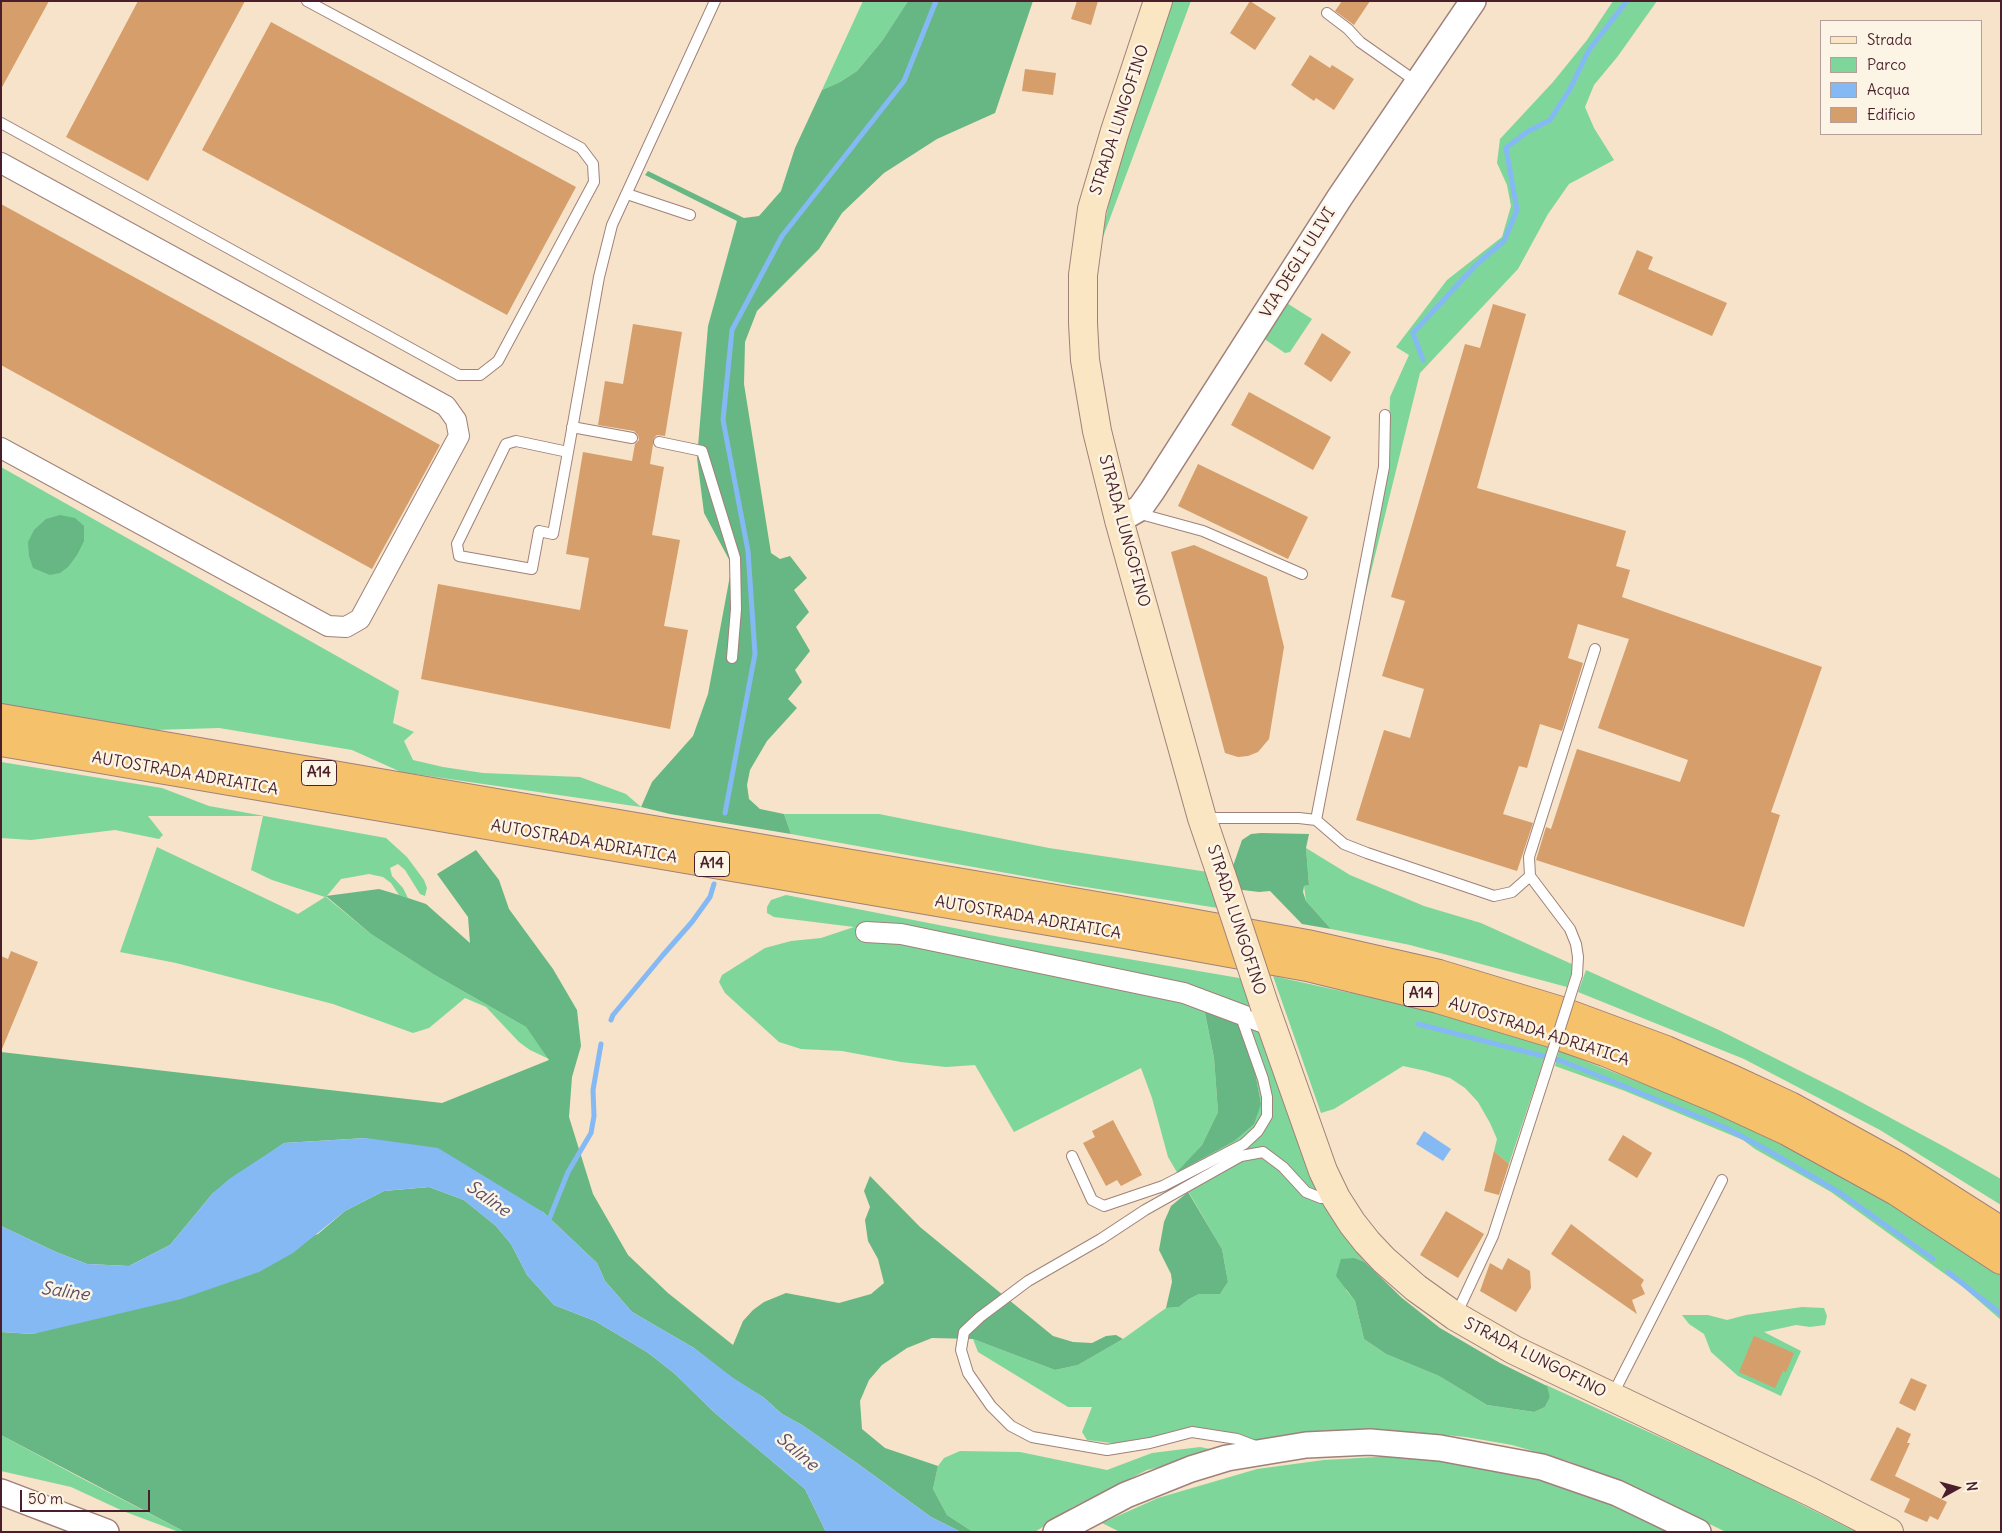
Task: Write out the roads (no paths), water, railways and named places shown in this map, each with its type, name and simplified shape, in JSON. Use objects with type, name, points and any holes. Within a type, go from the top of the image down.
[{"type":"highway","name":"AUTOSTRADA ADRIATICA","points":[[1,718],[636,839],[791,866],[1307,967],[1438,998],[1526,1024],[1605,1052],[1664,1075],[1787,1131],[1896,1191],[2001,1260]]},
{"type":"highway","name":"AUTOSTRADA ADRIATICA","points":[[1,742],[636,839]]},
{"type":"highway","name":"AUTOSTRADA ADRIATICA","points":[[791,866],[1307,944],[1439,974],[1536,1003],[1607,1027],[1666,1050],[1790,1106],[1900,1166],[2001,1231]]},
{"type":"main road","name":"STRADA LUNGOFINO","points":[[1158,1],[1092,208],[1083,275],[1083,323],[1089,392],[1127,516],[1202,818],[1268,1016],[1323,1171],[1336,1198],[1352,1223],[1384,1260],[1416,1288],[1455,1316],[1514,1350],[1794,1483],[1890,1532]]},
{"type":"street","name":"VIA DEGLI ULIVI","points":[[1127,516],[1140,508],[1173,460],[1346,189],[1474,1]]},
{"type":"street","points":[[1,163],[446,406],[456,420],[459,436],[360,619],[346,627],[328,626],[1,448]]},
{"type":"street","points":[[866,932],[901,934],[1174,991],[1239,1013],[1268,1016]]},
{"type":"street","points":[[1056,1532],[1099,1508],[1152,1483],[1227,1458],[1306,1445],[1370,1442],[1440,1448],[1542,1467],[1617,1493],[1698,1532]]},
{"type":"street","points":[[1,1492],[106,1532]]},
{"type":"lane","points":[[1,123],[459,375],[480,375],[498,361],[590,190],[594,182],[593,164],[581,148],[307,1]]},
{"type":"lane","points":[[568,452],[516,441],[506,444],[456,544],[459,556],[532,569],[539,531],[554,534],[599,277],[612,225],[716,1]]},
{"type":"lane","points":[[1327,13],[1348,29],[1360,42],[1418,82]]},
{"type":"lane","points":[[627,194],[690,215]]},
{"type":"lane","points":[[1316,820],[1384,467],[1385,415]]},
{"type":"lane","points":[[572,427],[632,438]]},
{"type":"lane","points":[[659,442],[702,451],[735,558],[736,609],[732,658]]},
{"type":"lane","points":[[1127,516],[1203,531],[1302,574]]},
{"type":"lane","points":[[1455,1316],[1493,1236],[1577,974],[1578,957],[1576,944],[1570,929],[1530,876],[1529,857],[1595,649]]},
{"type":"lane","points":[[1202,818],[1298,818],[1316,820],[1344,844],[1494,896],[1512,892],[1530,876]]},
{"type":"lane","points":[[1072,1156],[1092,1200],[1104,1206],[1163,1186],[1244,1144],[1258,1131],[1267,1116],[1267,1096],[1264,1080],[1239,1013]]},
{"type":"lane","points":[[1268,1451],[1237,1439],[1192,1432],[1150,1444],[1107,1450],[1032,1436],[1011,1426],[991,1406],[968,1373],[961,1350],[964,1332],[980,1317],[1028,1282],[1101,1239],[1145,1210],[1241,1156],[1263,1152],[1283,1167],[1306,1192],[1321,1198],[1336,1198]]},
{"type":"lane","points":[[1612,1397],[1722,1180]]},
{"type":"water","points":[[1424,1131],[1451,1149],[1443,1161],[1416,1144]]},
{"type":"water","name":"Saline","points":[[366,1138],[438,1148],[543,1212],[597,1263],[605,1281],[632,1312],[694,1348],[732,1377],[763,1397],[782,1414],[802,1425],[931,1517],[961,1532],[826,1532],[805,1489],[715,1413],[674,1373],[647,1352],[595,1321],[554,1305],[527,1275],[511,1244],[496,1226],[464,1200],[429,1187],[384,1191],[345,1211],[293,1253],[259,1272],[181,1299],[33,1334],[1,1332],[1,1226],[56,1252],[87,1264],[129,1266],[170,1245],[213,1193],[229,1179],[284,1143]]},
{"type":"waterway","points":[[725,813],[755,654],[748,551],[723,420],[732,330],[782,236],[904,81],[936,1]]},
{"type":"waterway","points":[[1423,360],[1413,333],[1477,264],[1504,241],[1517,210],[1506,148],[1527,132],[1550,120],[1570,89],[1589,50],[1627,1]]},
{"type":"waterway","points":[[611,1020],[613,1015],[692,922],[710,897],[714,884]]},
{"type":"waterway","points":[[1418,1024],[1562,1061],[1726,1128],[1840,1193],[1933,1259]]},
{"type":"waterway","points":[[548,1222],[568,1172],[591,1133],[594,1116],[593,1090],[601,1044]]},
{"type":"waterway","points":[[1948,1272],[2001,1314]]}]
